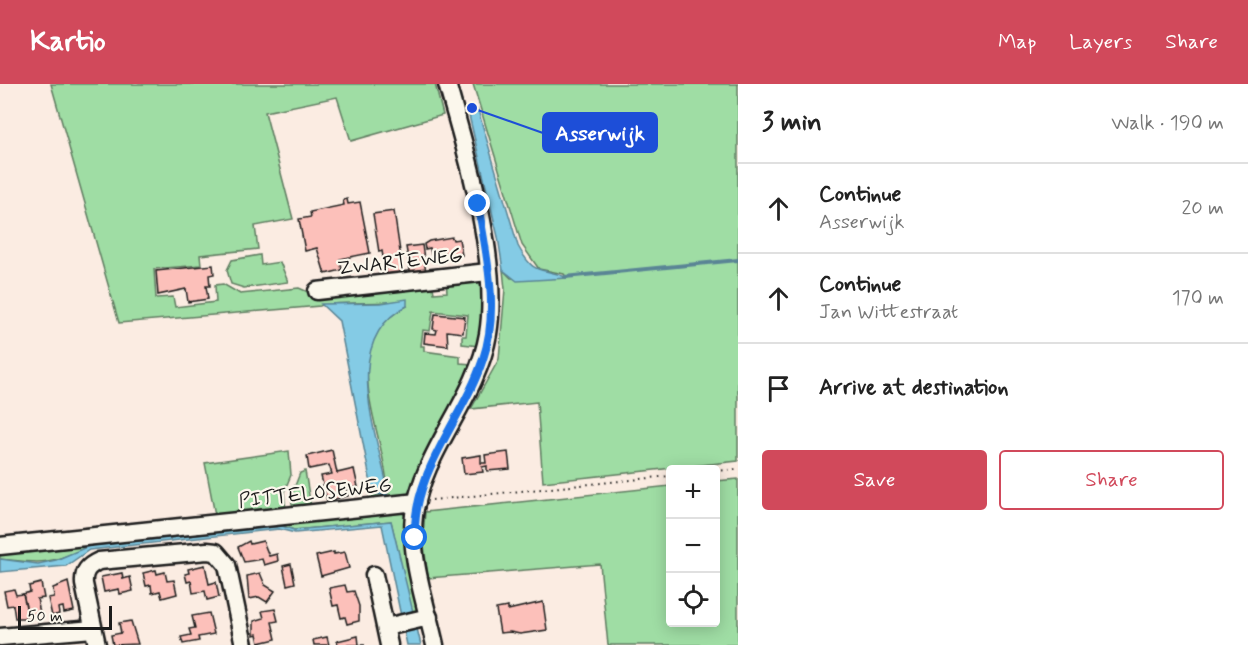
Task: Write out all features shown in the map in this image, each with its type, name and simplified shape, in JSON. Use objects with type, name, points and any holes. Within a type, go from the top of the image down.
[{"type":"street","points":[[435,645],[424,618],[414,518],[417,502],[484,358],[490,309],[488,272],[468,154],[447,84]]},
{"type":"street","name":"ZWARTEWEG","points":[[317,291],[488,272]]},
{"type":"street","name":"PITTELOSEWEG","points":[[0,546],[417,502]]},
{"type":"street","points":[[0,637],[95,637],[84,584],[86,570],[90,565],[99,561],[207,551],[216,552],[227,565],[244,645]]},
{"type":"street","points":[[374,575],[391,626],[389,645]]},
{"type":"street","points":[[391,626],[424,618]]},
{"type":"path","points":[[720,471],[738,469]]},
{"type":"path","name":"PITTELOSEWEG","points":[[417,502],[666,476]]},
{"type":"green space","points":[[51,84],[435,84],[443,115],[351,141],[337,97],[265,112],[293,219],[255,226],[258,249],[200,255],[201,265],[154,269],[156,298],[173,297],[175,307],[216,302],[215,285],[223,284],[240,294],[299,288],[315,295],[432,282],[434,293],[447,292],[446,280],[478,279],[484,286],[479,346],[462,344],[462,336],[466,336],[468,315],[433,311],[430,331],[423,330],[421,346],[424,346],[424,351],[460,356],[460,363],[472,364],[408,494],[402,500],[293,510],[291,496],[300,473],[305,471],[311,507],[370,500],[372,489],[375,494],[388,493],[373,417],[368,366],[372,342],[385,322],[407,306],[401,301],[324,304],[119,323]]},
{"type":"green space","points":[[473,84],[738,84],[738,461],[701,465],[666,465],[666,469],[543,482],[537,402],[471,409],[499,359],[505,289],[503,270],[511,278],[567,278],[564,274],[539,269],[522,245]]},
{"type":"green space","points":[[260,255],[261,265],[280,262],[288,282],[244,288],[231,284],[227,270],[232,260]]},
{"type":"green space","points":[[289,451],[291,475],[284,492],[286,510],[0,543],[0,537],[215,515],[205,463]]},
{"type":"green space","points":[[738,479],[738,645],[608,645],[600,564],[428,578],[423,537],[425,512],[666,486],[666,627],[720,627],[720,481]]},
{"type":"green space","points":[[400,510],[408,519],[422,613],[413,617],[391,521],[294,530],[282,526],[88,547],[87,543]]},
{"type":"green space","points":[[82,542],[83,549],[50,561],[0,559],[0,549]]},
{"type":"water","points":[[472,108],[478,110],[518,246],[534,267],[568,278],[517,281],[503,270],[498,237],[468,111]]},
{"type":"water","points":[[407,299],[407,306],[386,321],[374,341],[368,364],[371,416],[388,490],[387,495],[375,494],[372,489],[339,321],[321,304],[381,303]]},
{"type":"water","points":[[391,521],[421,645],[407,645],[382,525],[295,533],[279,529],[89,550],[66,566],[0,572],[0,559],[38,564],[56,560],[89,546],[282,526],[294,530]]},
{"type":"building","points":[[347,199],[348,204],[360,202],[370,253],[340,259],[342,270],[325,274],[317,248],[305,251],[299,219],[311,217],[310,212],[344,205],[343,200]]},
{"type":"building","points":[[394,211],[403,272],[386,274],[382,251],[379,252],[373,214]]},
{"type":"building","points":[[452,237],[453,240],[459,239],[462,255],[445,257],[444,252],[431,254],[430,248],[425,249],[424,244],[429,241]]},
{"type":"building","points":[[422,245],[426,273],[411,275],[406,247]]},
{"type":"building","points":[[213,265],[214,274],[209,275],[210,286],[206,286],[208,299],[188,302],[186,289],[158,295],[156,271]]},
{"type":"building","points":[[435,314],[465,317],[463,333],[447,331],[448,346],[424,343],[425,333],[436,334],[437,330],[433,329]]},
{"type":"building","points":[[332,450],[337,473],[354,469],[358,487],[346,489],[348,496],[327,501],[321,476],[332,474],[329,465],[309,469],[307,456]]},
{"type":"building","points":[[508,452],[510,469],[487,471],[487,466],[482,467],[483,472],[464,474],[462,458],[481,455],[481,463],[486,463],[485,455]]},
{"type":"building","points":[[249,541],[250,544],[263,541],[269,556],[277,554],[278,561],[264,565],[262,559],[244,562],[238,547]]},
{"type":"building","points":[[334,552],[334,554],[345,552],[349,568],[321,576],[316,556]]},
{"type":"building","points":[[291,564],[295,583],[287,585],[283,566]]},
{"type":"building","points":[[205,565],[209,584],[216,582],[219,597],[207,600],[205,591],[193,593],[191,581],[187,582],[185,574],[189,573],[188,569]]},
{"type":"building","points":[[156,570],[157,574],[165,572],[167,581],[174,580],[177,594],[162,598],[160,591],[152,593],[151,585],[146,586],[143,573]]},
{"type":"building","points":[[122,573],[123,579],[130,577],[133,591],[120,594],[119,589],[104,592],[101,577]]},
{"type":"building","points":[[260,573],[265,585],[275,591],[267,602],[259,597],[249,599],[247,576]]},
{"type":"building","points":[[68,582],[74,611],[64,613],[63,607],[58,608],[59,614],[52,616],[48,598],[54,597],[53,588]]},
{"type":"building","points":[[41,583],[44,598],[37,599],[40,613],[28,616],[23,594],[30,592],[29,586]]},
{"type":"building","points":[[345,585],[347,592],[354,591],[359,606],[359,621],[347,624],[345,617],[341,618],[338,605],[333,606],[329,588]]},
{"type":"building","points":[[14,589],[16,595],[23,594],[28,616],[15,618],[13,605],[7,606],[4,591]]},
{"type":"building","points":[[543,602],[547,630],[520,634],[500,633],[496,609],[508,607],[508,610]]},
{"type":"building","points":[[275,609],[278,621],[272,622],[276,639],[259,643],[257,634],[254,635],[254,621],[264,618],[262,611]]},
{"type":"building","points":[[209,613],[214,634],[198,637],[199,641],[183,644],[181,637],[191,635],[189,629],[195,628],[192,616]]},
{"type":"building","points":[[131,621],[138,644],[113,645],[111,635],[121,633],[119,623]]},
{"type":"building","points":[[358,636],[359,645],[338,645],[337,641]]},
{"type":"building","points":[[327,637],[329,645],[314,645],[313,640]]},
{"type":"waterway","points":[[565,277],[738,260]]},
{"type":"place","name":"Asserwijk","points":[[472,108]]},
{"type":"route","points":[[415,538],[414,518],[417,502],[429,471],[484,358],[489,332],[488,272],[478,204]]}]
